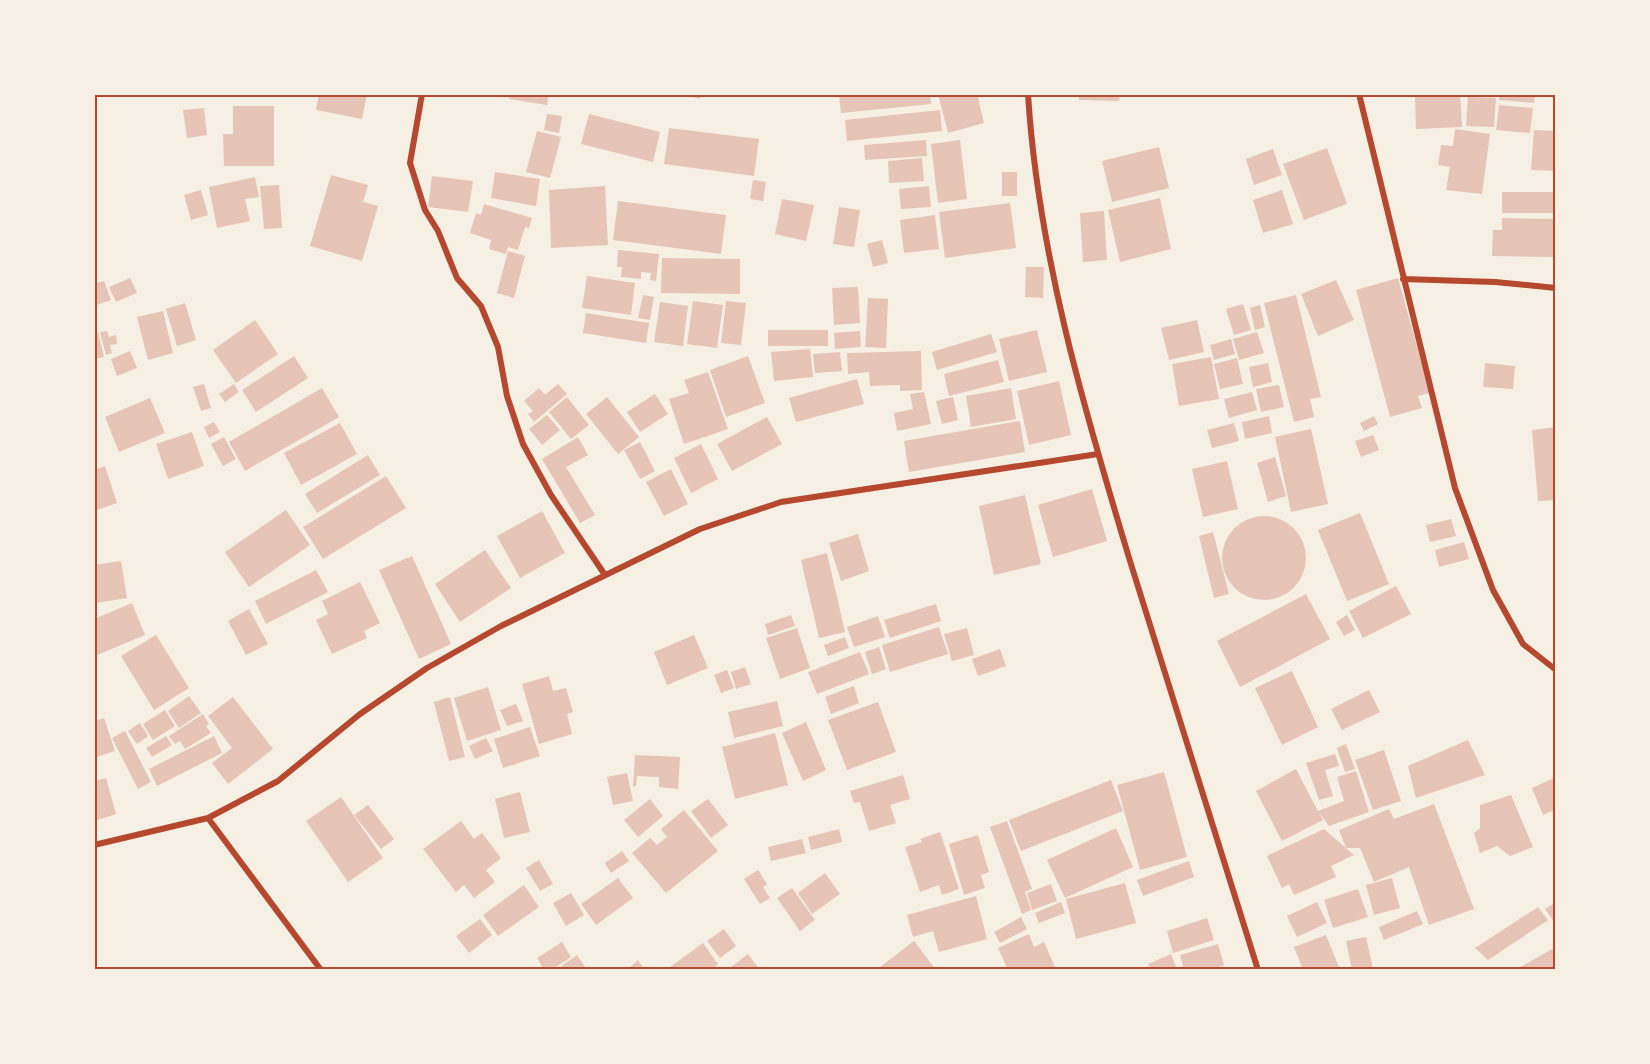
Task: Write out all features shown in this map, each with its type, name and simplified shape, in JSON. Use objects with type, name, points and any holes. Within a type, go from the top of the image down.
[{"type":"street","points":[[422,94],[411,163],[425,210],[438,231],[457,278],[481,306],[498,346],[507,396],[523,444],[551,495],[605,575]]},
{"type":"street","points":[[1028,94],[1031,137],[1048,254],[1098,454],[1190,758],[1258,969]]},
{"type":"street","points":[[1359,94],[1455,488],[1493,590],[1523,644],[1556,670]]},
{"type":"street","points":[[1403,279],[1496,282],[1556,288]]},
{"type":"street","points":[[94,845],[208,818],[278,781],[360,714],[427,668],[501,626],[700,529],[782,502],[1098,454]]},
{"type":"street","points":[[208,818],[321,969]]},
{"type":"building","points":[[319,94],[367,94],[362,119],[316,110]]},
{"type":"building","points":[[509,94],[549,94],[547,105],[509,99]]},
{"type":"building","points":[[680,94],[701,94],[700,99]]},
{"type":"building","points":[[839,94],[930,94],[931,104],[841,113]]},
{"type":"building","points":[[938,94],[977,94],[984,123],[948,133]]},
{"type":"building","points":[[1079,94],[1120,94],[1119,101],[1079,100]]},
{"type":"building","points":[[1415,94],[1460,94],[1462,127],[1416,129]]},
{"type":"building","points":[[1499,94],[1535,94],[1534,103],[1499,100]]},
{"type":"building","points":[[1468,97],[1496,98],[1494,127],[1466,126]]},
{"type":"building","points":[[1499,105],[1533,108],[1530,133],[1496,130]]},
{"type":"building","points":[[233,106],[274,106],[274,166],[224,166],[223,134],[233,134]]},
{"type":"building","points":[[204,108],[207,135],[187,138],[183,110]]},
{"type":"building","points":[[940,110],[942,131],[847,141],[845,120]]},
{"type":"building","points":[[547,114],[562,116],[559,133],[544,130]]},
{"type":"building","points":[[589,114],[660,132],[653,162],[581,144]]},
{"type":"building","points":[[669,128],[759,139],[754,176],[664,164]]},
{"type":"building","points":[[1455,129],[1490,134],[1482,194],[1446,190],[1450,167],[1438,165],[1441,145],[1453,146]]},
{"type":"building","points":[[1534,130],[1556,131],[1556,171],[1531,170]]},
{"type":"building","points":[[537,131],[561,137],[550,178],[526,172]]},
{"type":"building","points":[[926,140],[927,156],[865,160],[864,145]]},
{"type":"building","points":[[960,140],[967,199],[938,203],[931,144]]},
{"type":"building","points":[[1159,147],[1169,188],[1112,202],[1102,161]]},
{"type":"building","points":[[1327,148],[1347,204],[1304,220],[1283,164]]},
{"type":"building","points":[[1273,149],[1282,175],[1254,185],[1246,159]]},
{"type":"building","points":[[922,158],[924,181],[889,183],[888,161]]},
{"type":"building","points":[[495,172],[540,179],[536,206],[491,198]]},
{"type":"building","points":[[1002,172],[1017,172],[1017,196],[1002,196]]},
{"type":"building","points":[[331,175],[368,185],[363,202],[378,206],[362,261],[310,246]]},
{"type":"building","points":[[432,176],[473,181],[468,212],[428,207]]},
{"type":"building","points":[[255,177],[259,197],[245,199],[250,221],[217,228],[209,187]]},
{"type":"building","points":[[753,180],[766,182],[763,201],[750,199]]},
{"type":"building","points":[[279,185],[282,228],[264,229],[260,186]]},
{"type":"building","points":[[605,186],[608,245],[551,248],[549,190]]},
{"type":"building","points":[[929,186],[931,207],[901,209],[899,189]]},
{"type":"building","points":[[201,190],[208,215],[191,220],[184,195]]},
{"type":"building","points":[[1282,190],[1293,224],[1263,233],[1253,200]]},
{"type":"building","points":[[1502,192],[1556,192],[1556,213],[1502,213]]},
{"type":"building","points":[[1160,198],[1171,249],[1120,262],[1108,210]]},
{"type":"building","points":[[782,199],[814,205],[806,241],[775,234]]},
{"type":"building","points":[[618,201],[726,215],[721,254],[613,240]]},
{"type":"building","points":[[1010,203],[1016,248],[945,258],[939,212]]},
{"type":"building","points":[[484,204],[532,218],[529,228],[525,227],[518,250],[508,247],[506,254],[489,249],[491,240],[470,233],[476,213],[481,215]]},
{"type":"building","points":[[839,207],[860,210],[854,247],[833,244]]},
{"type":"building","points":[[1104,211],[1107,260],[1083,262],[1080,213]]},
{"type":"building","points":[[935,215],[939,249],[904,253],[900,220]]},
{"type":"building","points":[[1502,218],[1556,219],[1556,257],[1492,256],[1493,230],[1502,230]]},
{"type":"building","points":[[882,240],[888,263],[873,267],[867,244]]},
{"type":"building","points":[[618,250],[659,254],[656,281],[650,280],[651,273],[641,272],[641,279],[621,277],[622,267],[617,267]]},
{"type":"building","points":[[508,251],[525,256],[514,298],[497,293]]},
{"type":"building","points":[[662,258],[740,259],[740,294],[661,293]]},
{"type":"building","points":[[1026,267],[1044,267],[1043,298],[1025,297]]},
{"type":"building","points":[[587,276],[635,283],[631,315],[582,308]]},
{"type":"building","points":[[130,278],[137,293],[116,302],[109,287]]},
{"type":"building","points":[[1398,278],[1430,393],[1418,396],[1422,408],[1390,417],[1356,290]]},
{"type":"building","points":[[1336,280],[1354,320],[1318,336],[1301,294]]},
{"type":"building","points":[[104,281],[111,300],[94,306],[94,284]]},
{"type":"building","points":[[858,287],[860,323],[834,325],[832,288]]},
{"type":"building","points":[[643,295],[654,297],[650,320],[638,318]]},
{"type":"building","points":[[1296,295],[1321,397],[1310,399],[1314,417],[1294,422],[1264,303]]},
{"type":"building","points":[[868,298],[888,299],[886,348],[865,347]]},
{"type":"building","points":[[693,301],[723,305],[717,348],[687,344]]},
{"type":"building","points":[[726,301],[746,303],[741,345],[721,343]]},
{"type":"building","points":[[660,302],[688,306],[683,346],[654,342]]},
{"type":"building","points":[[185,303],[196,340],[177,346],[166,309]]},
{"type":"building","points":[[1243,304],[1251,330],[1234,335],[1226,309]]},
{"type":"building","points":[[1260,305],[1265,327],[1255,330],[1250,308]]},
{"type":"building","points":[[163,311],[173,353],[148,360],[137,317]]},
{"type":"building","points":[[586,313],[649,323],[646,343],[583,333]]},
{"type":"building","points":[[255,320],[278,354],[236,383],[213,350]]},
{"type":"building","points":[[1197,320],[1204,352],[1169,360],[1161,328]]},
{"type":"building","points":[[768,330],[828,330],[828,346],[768,346]]},
{"type":"building","points":[[1037,330],[1047,372],[1009,381],[999,339]]},
{"type":"building","points":[[107,331],[109,337],[116,335],[117,344],[110,345],[112,353],[106,355],[100,332]]},
{"type":"building","points":[[860,331],[861,347],[835,349],[834,333]]},
{"type":"building","points":[[94,332],[98,332],[104,357],[94,359]]},
{"type":"building","points":[[1257,332],[1264,353],[1239,360],[1233,339]]},
{"type":"building","points":[[991,334],[997,352],[937,370],[932,352]]},
{"type":"building","points":[[1231,339],[1235,354],[1214,360],[1210,345]]},
{"type":"building","points":[[810,349],[813,377],[774,381],[771,352]]},
{"type":"building","points":[[130,351],[137,368],[117,376],[111,359]]},
{"type":"building","points":[[921,351],[922,390],[900,391],[900,385],[870,386],[869,372],[848,374],[847,353]]},
{"type":"building","points":[[840,352],[842,371],[815,373],[813,354]]},
{"type":"building","points":[[294,356],[308,378],[256,412],[242,390]]},
{"type":"building","points":[[748,356],[765,403],[726,417],[710,370]]},
{"type":"building","points":[[1211,357],[1219,399],[1179,406],[1172,364]]},
{"type":"building","points":[[1237,358],[1243,384],[1220,389],[1214,364]]},
{"type":"building","points":[[998,360],[1004,382],[949,396],[944,374]]},
{"type":"building","points":[[1268,363],[1272,382],[1253,387],[1249,367]]},
{"type":"building","points":[[1485,363],[1515,366],[1513,389],[1483,387]]},
{"type":"building","points":[[708,372],[728,429],[684,444],[669,399],[689,393],[684,380]]},
{"type":"building","points":[[857,379],[864,404],[796,422],[789,398]]},
{"type":"building","points":[[1059,381],[1071,435],[1029,445],[1017,391]]},
{"type":"building","points":[[204,384],[211,408],[201,411],[193,387]]},
{"type":"building","points":[[234,384],[239,392],[225,402],[219,394]]},
{"type":"building","points":[[558,384],[567,394],[534,422],[528,414],[533,411],[524,401],[539,388],[545,395]]},
{"type":"building","points":[[1279,385],[1284,407],[1261,412],[1256,389]]},
{"type":"building","points":[[322,388],[339,417],[245,471],[229,442]]},
{"type":"building","points":[[1011,388],[1016,419],[971,427],[966,396]]},
{"type":"building","points":[[924,392],[931,424],[897,431],[894,413],[913,409],[910,394]]},
{"type":"building","points":[[1252,392],[1257,410],[1229,418],[1224,399]]},
{"type":"building","points":[[655,394],[668,414],[640,432],[627,412]]},
{"type":"building","points":[[567,397],[589,425],[571,439],[549,412]]},
{"type":"building","points":[[607,397],[639,437],[618,454],[586,414]]},
{"type":"building","points":[[953,397],[958,420],[942,424],[936,401]]},
{"type":"building","points":[[150,398],[165,433],[119,452],[105,417]]},
{"type":"building","points":[[547,415],[560,430],[542,445],[529,429]]},
{"type":"building","points":[[1269,416],[1272,433],[1245,439],[1242,422]]},
{"type":"building","points":[[1374,416],[1378,424],[1364,431],[1360,423]]},
{"type":"building","points":[[767,417],[782,444],[732,471],[717,444]]},
{"type":"building","points":[[1020,421],[1025,452],[909,472],[904,441]]},
{"type":"building","points":[[214,422],[220,432],[209,438],[204,427]]},
{"type":"building","points":[[340,423],[357,454],[301,485],[284,453]]},
{"type":"building","points":[[1234,423],[1239,441],[1212,448],[1207,430]]},
{"type":"building","points":[[1556,427],[1556,500],[1538,501],[1532,430]]},
{"type":"building","points":[[1311,429],[1328,504],[1291,512],[1275,437]]},
{"type":"building","points":[[192,432],[204,466],[168,479],[156,444]]},
{"type":"building","points":[[1373,435],[1379,450],[1361,457],[1355,441]]},
{"type":"building","points":[[224,437],[236,459],[223,466],[211,444]]},
{"type":"building","points":[[578,437],[588,455],[566,467],[595,515],[580,523],[542,459]]},
{"type":"building","points":[[640,442],[655,471],[640,479],[624,450]]},
{"type":"building","points":[[701,444],[718,479],[691,493],[674,458]]},
{"type":"building","points":[[368,455],[380,475],[317,513],[305,494]]},
{"type":"building","points":[[1275,457],[1286,496],[1268,502],[1257,463]]},
{"type":"building","points":[[1227,461],[1238,509],[1203,517],[1192,469]]},
{"type":"building","points":[[105,466],[117,503],[94,511],[94,470]]},
{"type":"building","points":[[671,469],[688,504],[664,516],[646,482]]},
{"type":"building","points":[[386,476],[406,508],[323,559],[303,527]]},
{"type":"building","points":[[1092,489],[1107,541],[1053,557],[1038,505]]},
{"type":"building","points":[[1025,495],[1041,564],[994,575],[979,506]]},
{"type":"building","points":[[286,510],[310,545],[249,587],[225,552]]},
{"type":"building","points":[[542,511],[565,553],[520,578],[497,536]]},
{"type":"building","points":[[1360,513],[1389,584],[1347,601],[1318,530]]},
{"type":"building","points":[[1264,516],[1280,519],[1294,528],[1303,542],[1306,558],[1303,574],[1294,588],[1280,597],[1264,600],[1248,597],[1234,588],[1225,574],[1222,558],[1225,542],[1234,528],[1248,519]]},
{"type":"building","points":[[1451,519],[1456,536],[1430,542],[1426,525]]},
{"type":"building","points":[[1213,532],[1229,594],[1214,598],[1199,536]]},
{"type":"building","points":[[858,534],[869,571],[841,581],[829,543]]},
{"type":"building","points":[[1464,542],[1469,559],[1439,567],[1435,550]]},
{"type":"building","points":[[485,550],[511,588],[460,622],[435,584]]},
{"type":"building","points":[[827,553],[845,632],[819,638],[801,560]]},
{"type":"building","points":[[412,556],[451,644],[419,659],[379,570]]},
{"type":"building","points":[[121,561],[127,598],[96,603],[94,565]]},
{"type":"building","points":[[316,570],[328,592],[266,624],[255,601]]},
{"type":"building","points":[[360,582],[380,623],[364,631],[367,638],[332,654],[316,620],[328,614],[322,601]]},
{"type":"building","points":[[1396,586],[1411,614],[1363,638],[1349,611]]},
{"type":"building","points":[[1306,594],[1330,639],[1240,687],[1217,641]]},
{"type":"building","points":[[132,603],[145,635],[97,655],[94,649],[94,619]]},
{"type":"building","points":[[936,604],[941,621],[890,638],[884,620]]},
{"type":"building","points":[[249,609],[268,644],[246,655],[228,621]]},
{"type":"building","points":[[791,615],[795,626],[768,635],[765,624]]},
{"type":"building","points":[[1347,615],[1355,630],[1344,636],[1336,622]]},
{"type":"building","points":[[878,616],[885,637],[854,647],[847,627]]},
{"type":"building","points":[[939,627],[948,654],[890,672],[882,645]]},
{"type":"building","points":[[797,628],[810,668],[780,679],[766,638]]},
{"type":"building","points":[[967,628],[974,655],[952,661],[944,634]]},
{"type":"building","points":[[156,635],[189,688],[154,710],[121,656]]},
{"type":"building","points":[[694,635],[708,668],[667,685],[654,652]]},
{"type":"building","points":[[845,637],[849,648],[828,656],[824,645]]},
{"type":"building","points":[[879,647],[886,669],[872,674],[865,652]]},
{"type":"building","points":[[1000,649],[1006,666],[978,676],[972,659]]},
{"type":"building","points":[[860,652],[869,674],[817,694],[808,672]]},
{"type":"building","points":[[745,667],[751,684],[736,689],[731,672]]},
{"type":"building","points":[[727,670],[734,688],[721,693],[714,675]]},
{"type":"building","points":[[1292,671],[1318,727],[1282,745],[1255,688]]},
{"type":"building","points":[[549,676],[553,691],[566,688],[573,712],[567,714],[572,734],[539,744],[522,684]]},
{"type":"building","points":[[854,686],[859,703],[831,714],[825,697]]},
{"type":"building","points":[[488,687],[501,730],[467,741],[454,698]]},
{"type":"building","points":[[1369,690],[1380,712],[1342,730],[1331,709]]},
{"type":"building","points":[[189,696],[201,713],[179,728],[168,711]]},
{"type":"building","points":[[233,697],[273,749],[228,784],[212,763],[232,748],[208,716]]},
{"type":"building","points":[[450,697],[465,757],[449,761],[434,702]]},
{"type":"building","points":[[777,701],[783,726],[734,738],[728,712]]},
{"type":"building","points":[[878,702],[896,752],[847,770],[828,720]]},
{"type":"building","points":[[516,704],[523,721],[507,726],[500,710]]},
{"type":"building","points":[[165,710],[175,726],[153,740],[143,724]]},
{"type":"building","points":[[203,714],[209,724],[206,726],[211,733],[185,749],[180,741],[175,744],[169,736]]},
{"type":"building","points":[[104,718],[115,751],[94,758],[94,721]]},
{"type":"building","points":[[806,722],[826,770],[803,781],[782,733]]},
{"type":"building","points":[[140,723],[148,736],[137,744],[128,731]]},
{"type":"building","points":[[530,727],[540,756],[503,768],[494,739]]},
{"type":"building","points":[[125,731],[151,782],[138,789],[112,738]]},
{"type":"building","points":[[775,733],[788,785],[735,799],[722,747]]},
{"type":"building","points":[[166,736],[172,745],[152,757],[146,748]]},
{"type":"building","points":[[214,736],[222,753],[157,786],[149,769]]},
{"type":"building","points":[[486,738],[493,751],[475,759],[469,746]]},
{"type":"building","points":[[1468,740],[1485,775],[1416,798],[1408,766]]},
{"type":"building","points":[[1346,744],[1355,769],[1345,772],[1337,748]]},
{"type":"building","points":[[1384,750],[1401,801],[1373,810],[1355,760]]},
{"type":"building","points":[[1335,754],[1339,766],[1325,770],[1333,796],[1319,800],[1306,763]]},
{"type":"building","points":[[635,755],[680,757],[678,789],[659,787],[659,777],[637,776],[636,786],[633,786]]},
{"type":"building","points":[[1296,769],[1318,811],[1344,801],[1337,777],[1356,771],[1369,812],[1329,826],[1319,812],[1323,820],[1282,841],[1256,791]]},
{"type":"building","points":[[1164,772],[1187,857],[1140,870],[1117,785]]},
{"type":"building","points":[[627,773],[633,801],[613,805],[607,777]]},
{"type":"building","points":[[903,775],[910,799],[890,805],[896,823],[869,831],[860,802],[854,803],[850,791]]},
{"type":"building","points":[[1556,777],[1556,809],[1543,815],[1532,788]]},
{"type":"building","points":[[106,778],[116,814],[94,821],[94,781]]},
{"type":"building","points":[[1111,780],[1123,811],[1021,851],[1009,820]]},
{"type":"building","points":[[520,792],[530,832],[504,838],[495,799]]},
{"type":"building","points":[[1511,795],[1533,847],[1510,856],[1497,846],[1480,853],[1474,833],[1480,828],[1480,805]]},
{"type":"building","points":[[341,797],[383,858],[348,882],[306,821]]},
{"type":"building","points":[[650,799],[663,816],[638,837],[624,820]]},
{"type":"building","points":[[708,799],[728,825],[711,838],[691,811]]},
{"type":"building","points":[[1434,804],[1474,909],[1429,925],[1409,867],[1374,882],[1360,848],[1346,848],[1339,830],[1389,809],[1394,819]]},
{"type":"building","points":[[368,805],[394,839],[381,849],[354,815]]},
{"type":"building","points":[[684,810],[718,851],[666,893],[632,853],[650,838],[657,845],[667,837],[661,829]]},
{"type":"building","points":[[461,821],[474,839],[482,833],[501,858],[486,870],[495,882],[474,898],[464,885],[456,892],[423,849]]},
{"type":"building","points":[[1007,821],[1032,889],[1025,892],[1031,910],[1022,914],[990,827]]},
{"type":"building","points":[[1116,828],[1133,867],[1065,898],[1047,860]]},
{"type":"building","points":[[839,829],[842,842],[811,850],[808,837]]},
{"type":"building","points":[[1324,829],[1354,855],[1331,866],[1336,877],[1294,895],[1289,884],[1282,888],[1267,856]]},
{"type":"building","points":[[940,832],[959,889],[942,895],[939,885],[920,892],[905,847],[922,842],[920,839]]},
{"type":"building","points":[[978,835],[989,872],[981,875],[985,888],[964,895],[949,844]]},
{"type":"building","points":[[802,839],[806,853],[771,861],[768,847]]},
{"type":"building","points":[[622,851],[629,861],[611,873],[605,863]]},
{"type":"building","points":[[539,860],[553,884],[540,891],[526,868]]},
{"type":"building","points":[[1189,861],[1194,877],[1143,896],[1137,880]]},
{"type":"building","points":[[758,870],[767,884],[763,887],[770,898],[760,904],[744,879]]},
{"type":"building","points":[[825,873],[840,894],[812,914],[798,893]]},
{"type":"building","points":[[618,878],[633,898],[596,925],[581,904]]},
{"type":"building","points":[[1392,878],[1400,908],[1374,915],[1366,885]]},
{"type":"building","points":[[1125,883],[1136,923],[1076,939],[1066,899]]},
{"type":"building","points":[[1051,884],[1057,901],[1032,910],[1027,893]]},
{"type":"building","points":[[524,885],[539,907],[498,936],[483,915]]},
{"type":"building","points":[[792,888],[815,920],[800,931],[777,898]]},
{"type":"building","points":[[1358,889],[1368,917],[1333,928],[1324,900]]},
{"type":"building","points":[[571,893],[584,915],[566,926],[553,903]]},
{"type":"building","points":[[976,896],[987,939],[939,952],[933,931],[913,937],[907,915]]},
{"type":"building","points":[[1061,902],[1065,913],[1039,923],[1035,913]]},
{"type":"building","points":[[1317,902],[1327,923],[1297,937],[1287,916]]},
{"type":"building","points":[[1556,902],[1556,924],[1545,909]]},
{"type":"building","points":[[1538,907],[1548,920],[1488,960],[1475,948]]},
{"type":"building","points":[[1417,911],[1423,924],[1384,940],[1379,927]]},
{"type":"building","points":[[1021,917],[1027,929],[1000,943],[994,932]]},
{"type":"building","points":[[1207,918],[1214,940],[1173,953],[1167,931]]},
{"type":"building","points":[[480,919],[492,935],[469,953],[456,936]]},
{"type":"building","points":[[724,929],[736,946],[720,958],[707,941]]},
{"type":"building","points":[[1029,934],[1034,947],[1044,942],[1055,967],[1048,970],[1008,970],[998,948]]},
{"type":"building","points":[[1326,935],[1340,970],[1303,970],[1294,947]]},
{"type":"building","points":[[1366,937],[1373,969],[1352,970],[1346,941]]},
{"type":"building","points":[[914,941],[936,970],[876,970]]},
{"type":"building","points":[[562,942],[571,957],[551,970],[544,970],[537,958]]},
{"type":"building","points":[[703,943],[718,964],[711,970],[666,970]]},
{"type":"building","points":[[1218,944],[1224,965],[1209,970],[1184,970],[1180,955]]},
{"type":"building","points":[[1552,949],[1556,954],[1556,965],[1549,970],[1515,970]]},
{"type":"building","points":[[748,954],[760,970],[727,970]]},
{"type":"building","points":[[1171,954],[1177,970],[1151,970],[1148,964]]},
{"type":"building","points":[[577,955],[587,970],[556,970]]},
{"type":"building","points":[[638,960],[645,970],[627,970]]}]
